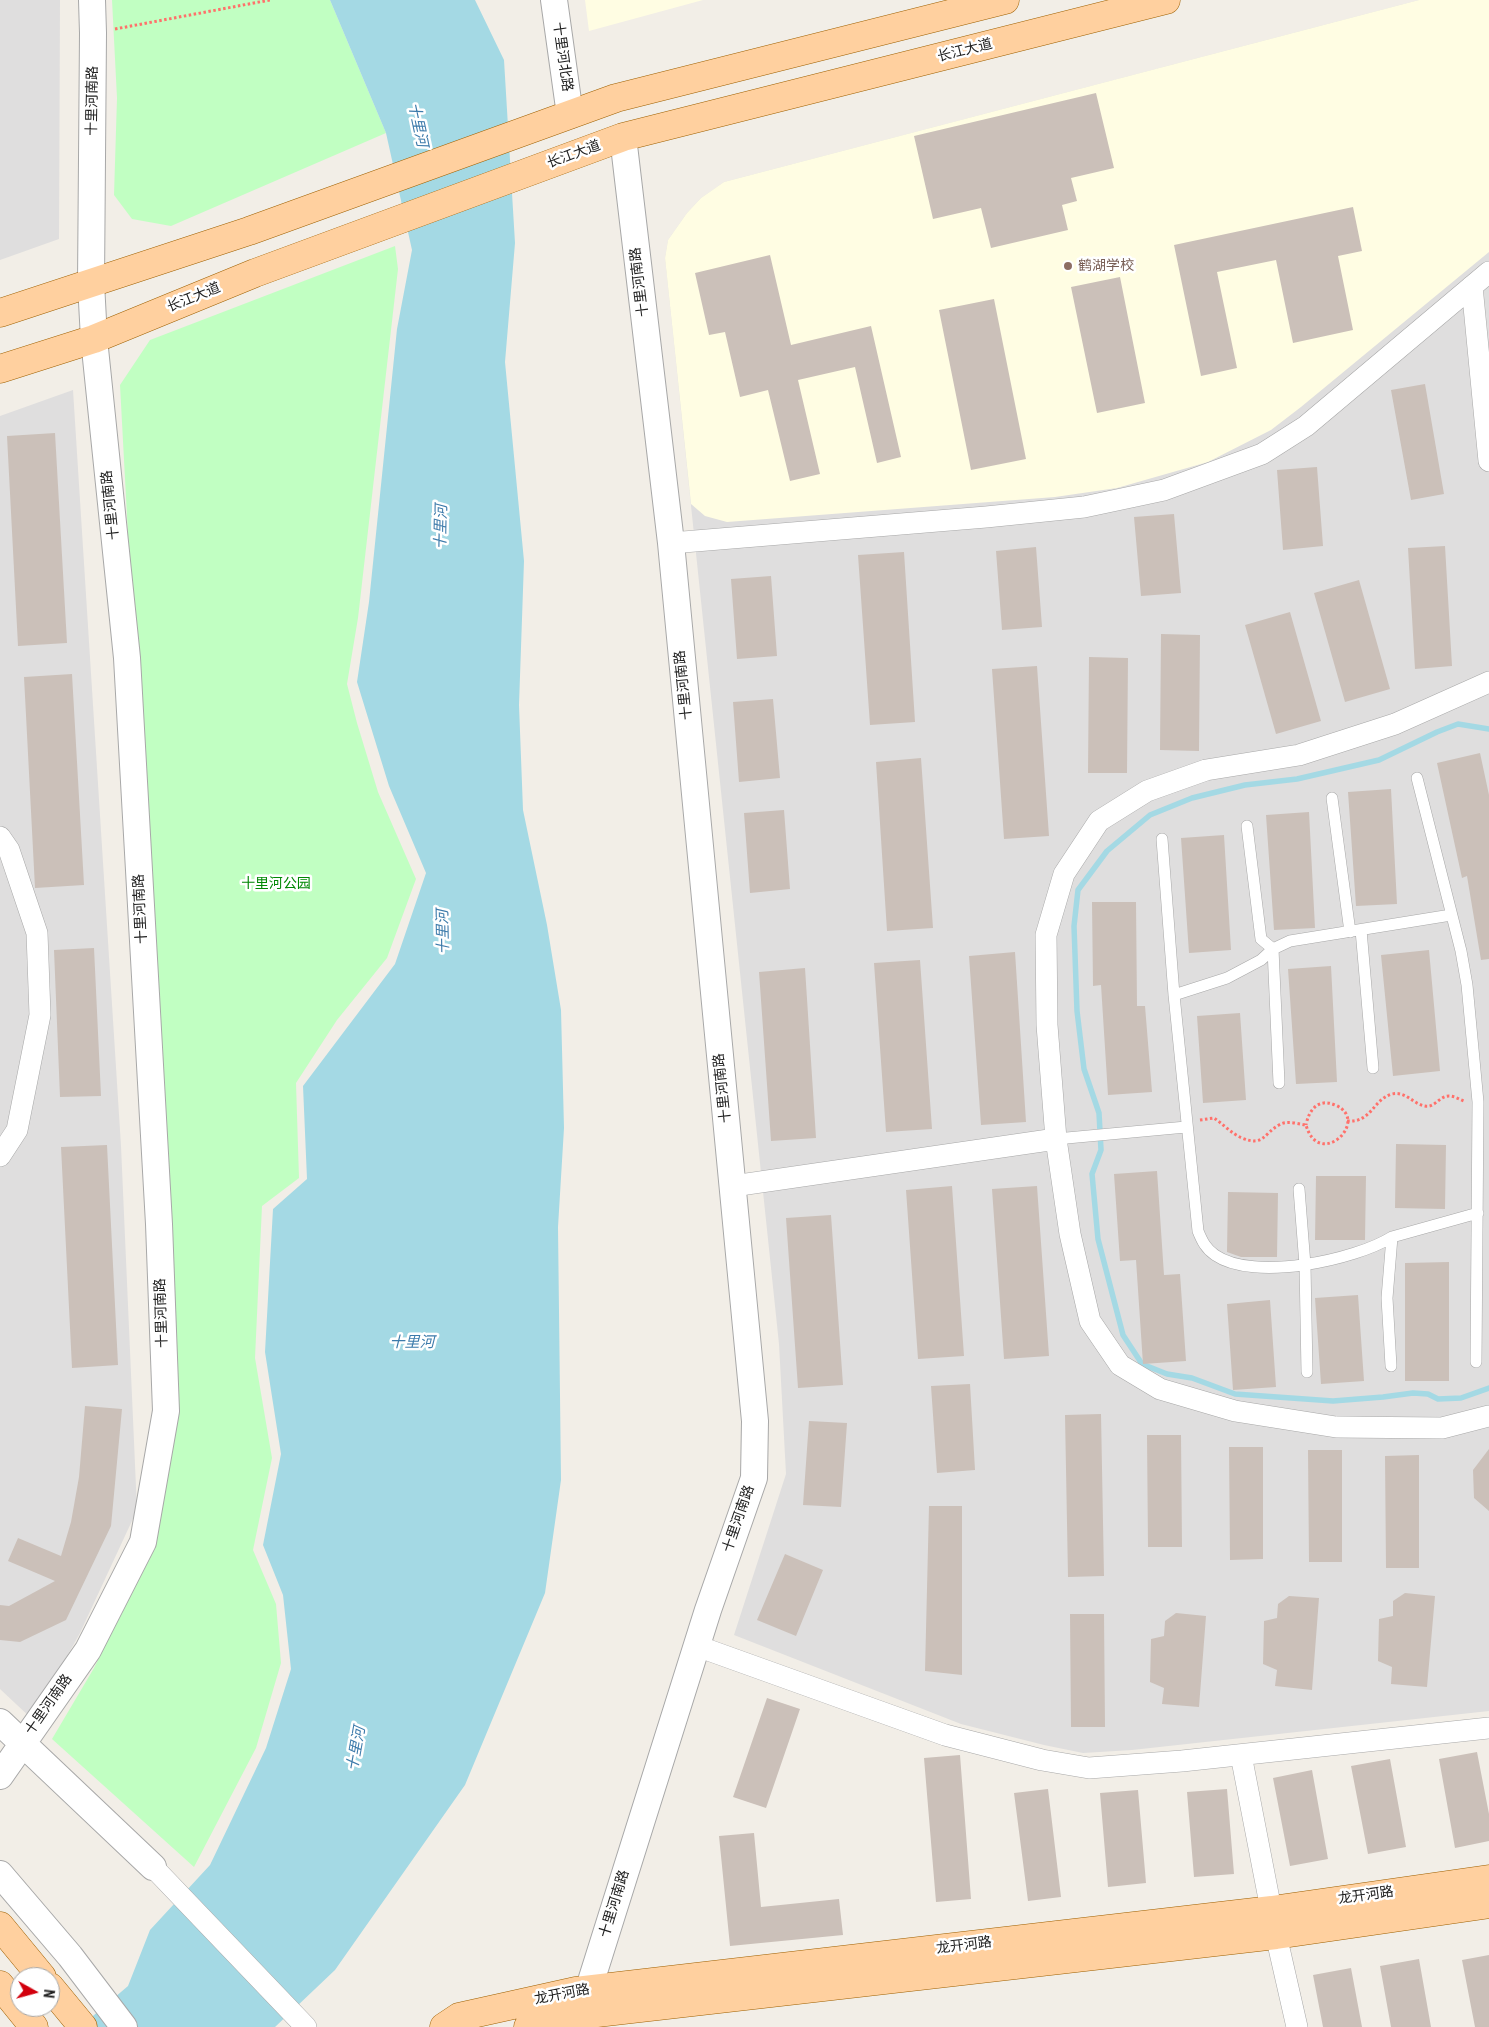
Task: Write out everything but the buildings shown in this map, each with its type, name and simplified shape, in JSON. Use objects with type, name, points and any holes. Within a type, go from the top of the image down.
[{"type":"main road","points":[[0,313],[249,231],[616,98],[1005,0]]},
{"type":"main road","name":"长江大道","points":[[0,369],[94,339],[255,272],[623,137],[1166,0]]},
{"type":"main road","name":"龙开河路","points":[[528,2027],[580,2015],[1274,1922],[1489,1879]]},
{"type":"main road","name":"龙开河路","points":[[444,2027],[459,2017],[588,1989],[1274,1922],[1489,1904]]},
{"type":"main road","points":[[0,1926],[33,1967]]},
{"type":"main road","points":[[6,1993],[34,2027]]},
{"type":"main road","points":[[60,1999],[83,2027]]},
{"type":"street","name":"十里河南路","points":[[0,1776],[88,1650],[143,1542],[166,1411],[158,1214],[127,658],[94,339],[90,283],[92,0]]},
{"type":"street","name":"十里河北路","points":[[554,0],[570,114]]},
{"type":"street","name":"十里河南路","points":[[580,2015],[697,1646],[754,1478],[755,1421],[670,543],[623,137]]},
{"type":"street","points":[[670,543],[986,518],[1084,507],[1164,490],[1262,454],[1306,426],[1489,272]]},
{"type":"street","points":[[1472,286],[1489,460]]},
{"type":"street","points":[[1489,682],[1395,724],[1308,752],[1206,770],[1147,790],[1099,821],[1064,874],[1046,935],[1047,1025],[1056,1139],[1070,1234],[1090,1321],[1120,1365],[1160,1389],[1235,1412],[1336,1426],[1442,1428],[1489,1416]]},
{"type":"street","points":[[0,837],[9,850],[37,933],[40,1015],[17,1130],[0,1156]]},
{"type":"street","points":[[732,1186],[1056,1139]]},
{"type":"street","points":[[697,1646],[945,1735],[1042,1760],[1089,1768],[1241,1755],[1489,1728]]},
{"type":"street","points":[[0,1722],[153,1867],[305,2026]]},
{"type":"street","points":[[1241,1755],[1297,2027]]},
{"type":"street","points":[[0,1874],[70,1956],[124,2027]]},
{"type":"lane","points":[[1417,778],[1461,952],[1484,1102],[1478,1213],[1476,1362]]},
{"type":"lane","points":[[1332,798],[1356,931],[1373,1068]]},
{"type":"lane","points":[[1247,826],[1262,940],[1272,949],[1280,1082]]},
{"type":"lane","points":[[1162,839],[1186,1128],[1198,1231],[1205,1246],[1216,1256],[1234,1264],[1253,1267],[1305,1265],[1345,1257],[1380,1245],[1392,1237],[1478,1213]]},
{"type":"lane","points":[[1174,995],[1227,978],[1261,960],[1272,949],[1290,941],[1452,915]]},
{"type":"lane","points":[[1056,1139],[1186,1128]]},
{"type":"lane","points":[[1299,1189],[1305,1265],[1307,1372]]},
{"type":"lane","points":[[1391,1366],[1388,1298],[1392,1237]]},
{"type":"path","points":[[93,33],[270,0]]},
{"type":"path","points":[[1347,1121],[1361,1120],[1384,1098],[1395,1094],[1411,1098],[1428,1107],[1450,1096],[1460,1100],[1484,1102]]},
{"type":"path","points":[[1324,1102],[1337,1106],[1346,1115],[1347,1121],[1344,1134],[1339,1140],[1328,1144],[1315,1140],[1306,1125],[1310,1111],[1324,1102]]},
{"type":"path","points":[[1186,1128],[1199,1120],[1214,1118],[1240,1138],[1252,1141],[1263,1140],[1280,1124],[1286,1122],[1306,1125]]},
{"type":"shaded area","points":[[0,0],[60,0],[59,239],[0,260]]},
{"type":"shaded area","points":[[585,0],[703,0],[589,31]]},
{"type":"shaded area","points":[[1419,0],[1489,0],[1489,1711],[1132,1750],[1083,1753],[961,1724],[734,1635],[786,1474],[779,1344],[665,258],[668,240],[687,213],[701,198],[724,182]]},
{"type":"shaded area","name":"鹤湖学校","points":[[1419,0],[1489,0],[1489,252],[1271,430],[1208,462],[1117,488],[1055,497],[727,522],[705,516],[691,504],[665,258],[668,240],[687,213],[701,198],[724,182]]},
{"type":"shaded area","points":[[73,390],[121,1146],[137,1510],[80,1633],[32,1719],[0,1689],[0,416]]},
{"type":"green space","points":[[112,0],[330,0],[386,133],[171,226],[132,219],[114,195],[117,98]]},
{"type":"green space","name":"十里河公园","points":[[395,246],[398,269],[358,618],[347,684],[378,792],[416,879],[387,958],[337,1020],[296,1083],[299,1178],[262,1206],[255,1358],[272,1458],[253,1550],[276,1604],[281,1663],[256,1748],[194,1867],[52,1739],[94,1668],[153,1548],[175,1414],[120,385],[150,340]]},
{"type":"water","name":"十里河","points":[[330,0],[475,0],[504,60],[515,243],[505,362],[524,561],[519,705],[523,810],[547,925],[561,1010],[564,1128],[558,1227],[561,1480],[545,1593],[465,1785],[335,1970],[275,2027],[80,2027],[128,1986],[150,1930],[210,1865],[266,1748],[291,1669],[283,1595],[263,1545],[281,1454],[265,1352],[273,1209],[307,1179],[303,1086],[395,964],[426,873],[389,786],[357,682],[369,602],[397,329],[412,250],[386,133]]},
{"type":"waterway","points":[[1489,729],[1458,724],[1379,760],[1297,779],[1245,785],[1192,798],[1150,815],[1107,851],[1078,890],[1074,926],[1077,1011],[1084,1069],[1099,1113],[1101,1150],[1092,1174],[1098,1239],[1123,1335],[1142,1364],[1167,1374],[1192,1378],[1235,1394],[1333,1401],[1413,1393],[1428,1394],[1438,1399],[1461,1398],[1489,1388]]},
{"type":"place","name":"鹤湖学校","points":[[1068,266]]}]
